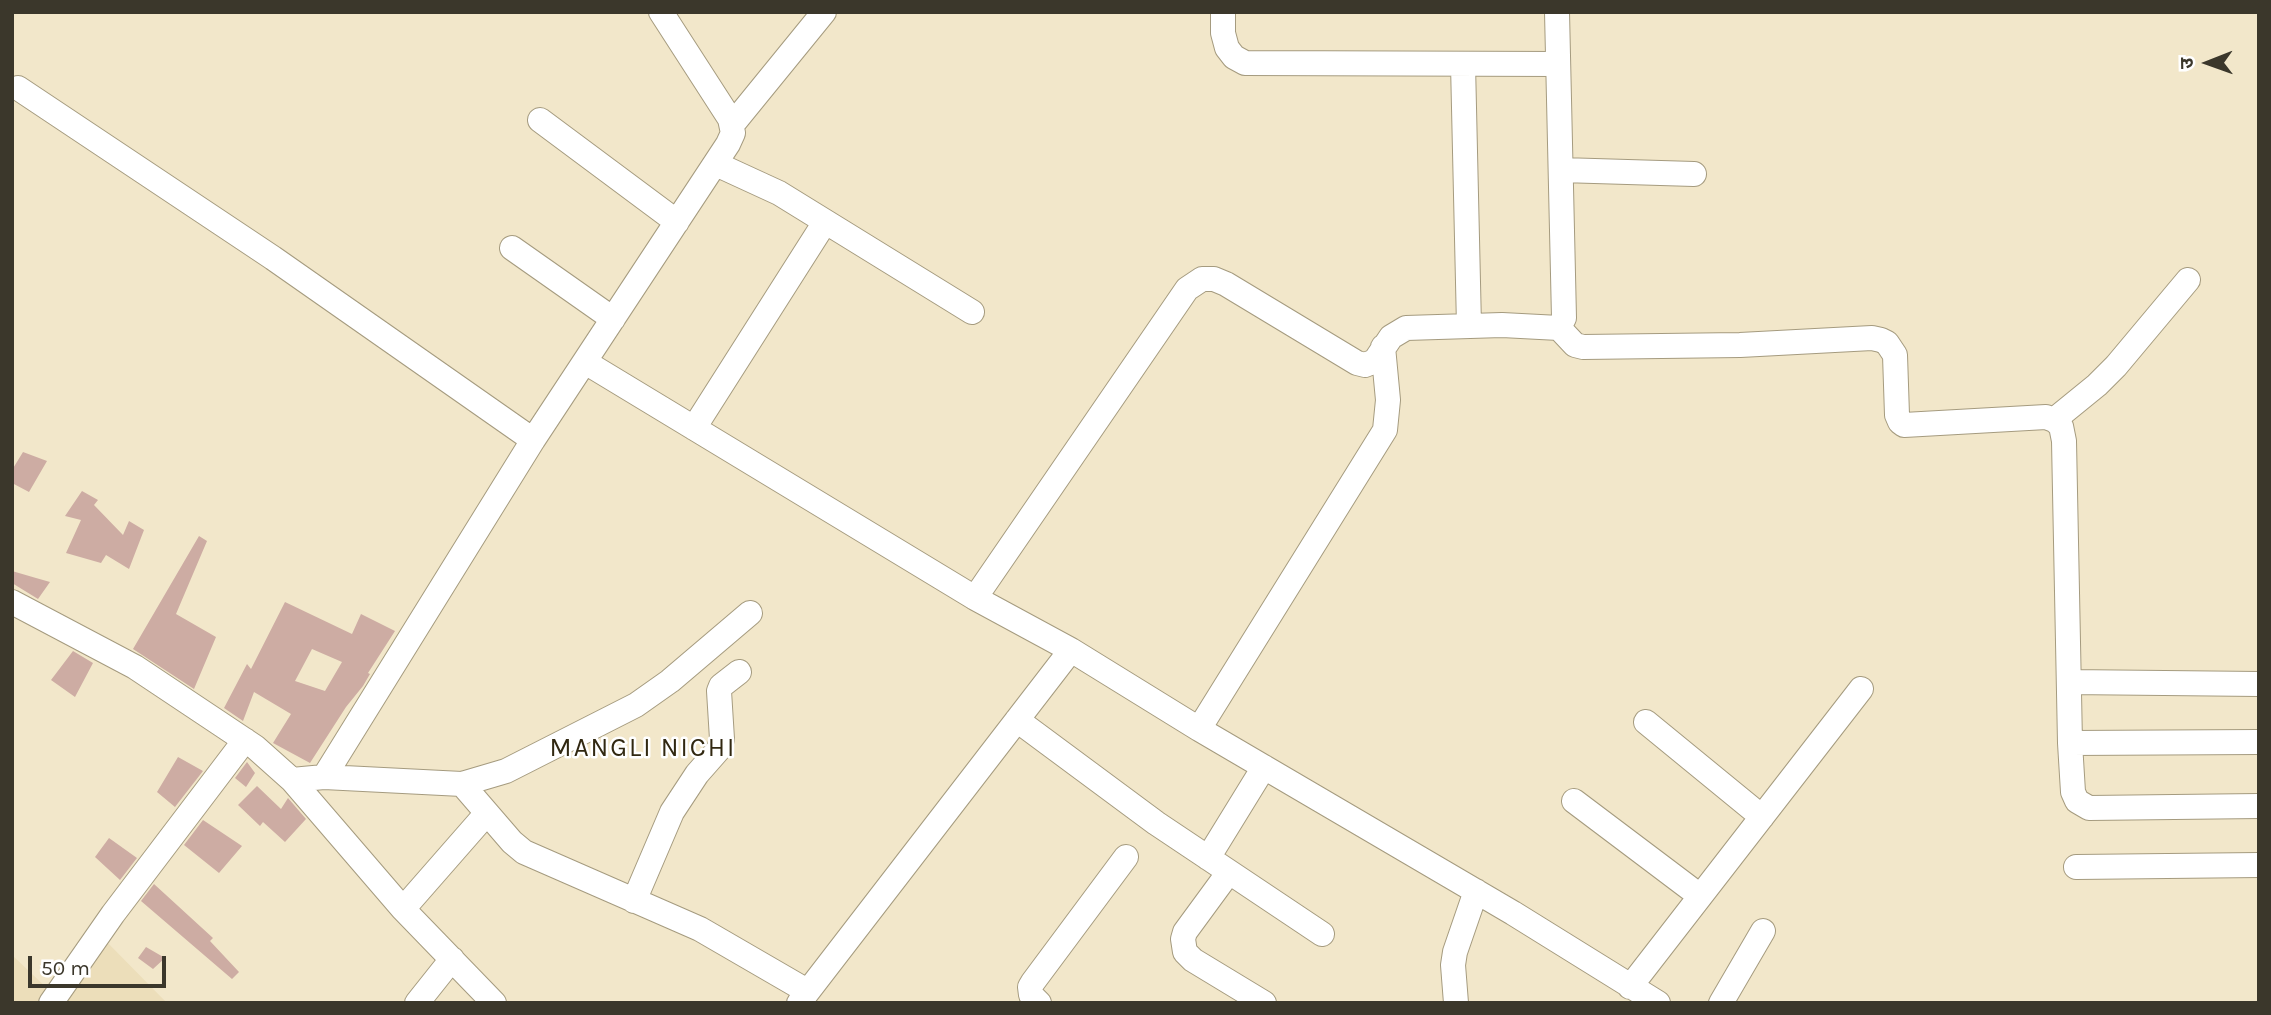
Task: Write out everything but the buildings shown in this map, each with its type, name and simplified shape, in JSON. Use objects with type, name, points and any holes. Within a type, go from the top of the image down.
[{"type":"street","points":[[324,777],[533,440],[716,164],[733,133],[732,125],[661,12]]},
{"type":"street","points":[[732,125],[824,12]]},
{"type":"street","points":[[1223,12],[1223,33],[1227,48],[1234,57],[1245,63],[1558,64]]},
{"type":"street","points":[[975,597],[1187,289],[1202,279],[1214,279],[1226,284],[1357,363],[1371,364],[1391,337],[1406,328],[1502,324],[1555,330],[1559,328],[1564,318],[1557,12]]},
{"type":"street","points":[[1463,64],[1469,326]]},
{"type":"street","points":[[18,89],[273,258],[533,440]]},
{"type":"street","points":[[540,120],[677,222]]},
{"type":"street","points":[[716,164],[766,186],[972,313]]},
{"type":"street","points":[[1561,170],[1694,174]]},
{"type":"street","points":[[694,428],[825,222]]},
{"type":"street","points":[[512,248],[613,319]]},
{"type":"street","points":[[2054,420],[2116,366],[2188,280]]},
{"type":"street","points":[[1559,328],[1575,345],[1598,347],[1740,345],[1872,338],[1887,342],[1895,355],[1897,415],[1899,422],[1904,425],[2046,417],[2054,420],[2060,426],[2064,441],[2073,792],[2083,806],[2089,808],[2259,806]]},
{"type":"street","points":[[1199,729],[1385,430],[1388,400],[1383,346]]},
{"type":"street","points":[[584,362],[975,597],[1070,650],[1476,891],[1658,1003]]},
{"type":"street","points":[[12,601],[135,667],[245,740],[292,780],[403,909],[494,1003]]},
{"type":"street","points":[[292,780],[324,777],[462,784],[506,771],[636,705],[670,681],[750,613]]},
{"type":"street","points":[[462,784],[512,842],[524,852],[719,939],[803,997],[1070,650]]},
{"type":"street","points":[[634,901],[672,812],[696,774],[719,749],[722,739],[719,691],[721,686],[739,672]]},
{"type":"street","points":[[2069,682],[2259,684]]},
{"type":"street","points":[[1630,987],[1861,690]]},
{"type":"street","points":[[1017,720],[1156,822],[1322,934]]},
{"type":"street","points":[[1646,723],[1762,817]]},
{"type":"street","points":[[51,1003],[113,914],[245,740]]},
{"type":"street","points":[[2070,743],[2259,742]]},
{"type":"street","points":[[1208,858],[1264,767]]},
{"type":"street","points":[[1574,801],[1700,896]]},
{"type":"street","points":[[403,909],[487,813]]},
{"type":"street","points":[[1039,1003],[1031,995],[1030,987],[1126,857]]},
{"type":"street","points":[[2076,867],[2259,866]]},
{"type":"street","points":[[1229,872],[1185,932],[1185,952],[1193,960],[1264,1003]]},
{"type":"street","points":[[1456,1003],[1453,965],[1455,952],[1476,891]]},
{"type":"street","points":[[1721,1003],[1763,930]]},
{"type":"street","points":[[417,1003],[452,959]]},
{"type":"shaded area","points":[[101,936],[167,1003],[12,1003],[12,955],[50,991]]},
{"type":"district","name":"MANGLI NICHI","points":[[643,749]]}]
